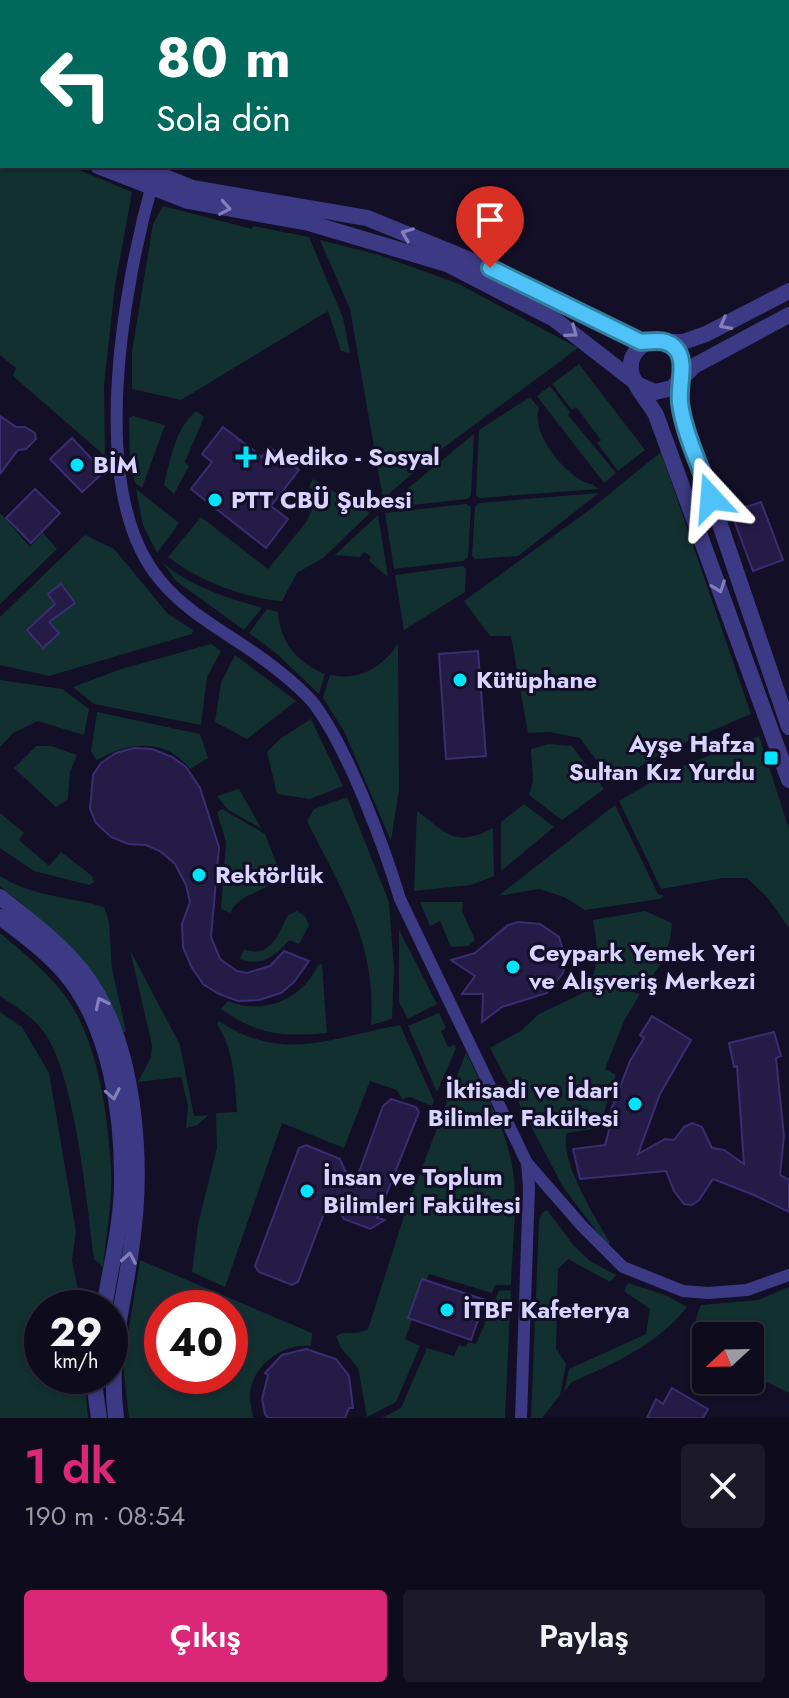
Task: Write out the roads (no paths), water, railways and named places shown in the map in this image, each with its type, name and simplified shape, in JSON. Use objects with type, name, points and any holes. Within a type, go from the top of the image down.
[{"type":"street","points":[[106,168],[192,188],[367,218],[490,268],[641,342],[683,342],[706,334],[789,291]]},
{"type":"street","points":[[140,168],[153,180],[188,201],[309,223],[447,264],[554,319],[639,385],[655,392],[664,392],[694,366],[789,315]]},
{"type":"street","points":[[153,180],[129,281],[118,403],[121,493],[129,525],[149,565],[178,600],[275,668],[303,691],[320,713],[357,787],[390,865],[400,899],[527,1163],[582,1226],[623,1267],[683,1291],[747,1290],[789,1275]]},
{"type":"street","points":[[789,727],[682,413],[678,381],[683,366],[678,351],[672,345],[657,340],[640,346],[635,352],[631,369],[656,415],[789,780]]},
{"type":"street","points":[[0,897],[55,942],[82,971],[103,1003],[124,1066],[137,1157],[136,1199],[111,1373],[116,1418]]},
{"type":"street","points":[[0,917],[41,949],[72,982],[88,1010],[108,1068],[122,1175],[119,1219],[107,1290]]},
{"type":"street","points":[[521,1418],[529,1187],[527,1163]]},
{"type":"street","points":[[96,1394],[99,1418]]},
{"type":"place","name":"Mediko - Sosyal","points":[[246,457]]},
{"type":"place","name":"BİM","points":[[77,465]]},
{"type":"place","name":"PTT CBÜ Şubesi","points":[[215,500]]},
{"type":"place","name":"Kütüphane","points":[[460,680]]},
{"type":"place","name":"Ayşe Hafza Sultan Kız Yurdu","points":[[771,758]]},
{"type":"place","name":"Rektörlük","points":[[199,875]]},
{"type":"place","name":"Ceypark Yemek Yeri ve Alışveriş Merkezi","points":[[513,967]]},
{"type":"place","name":"İktisadi ve İdari Bilimler Fakültesi","points":[[635,1104]]},
{"type":"place","name":"İnsan ve Toplum Bilimleri Fakültesi","points":[[307,1191]]},
{"type":"place","name":"İTBF Kafeterya","points":[[447,1310]]}]
